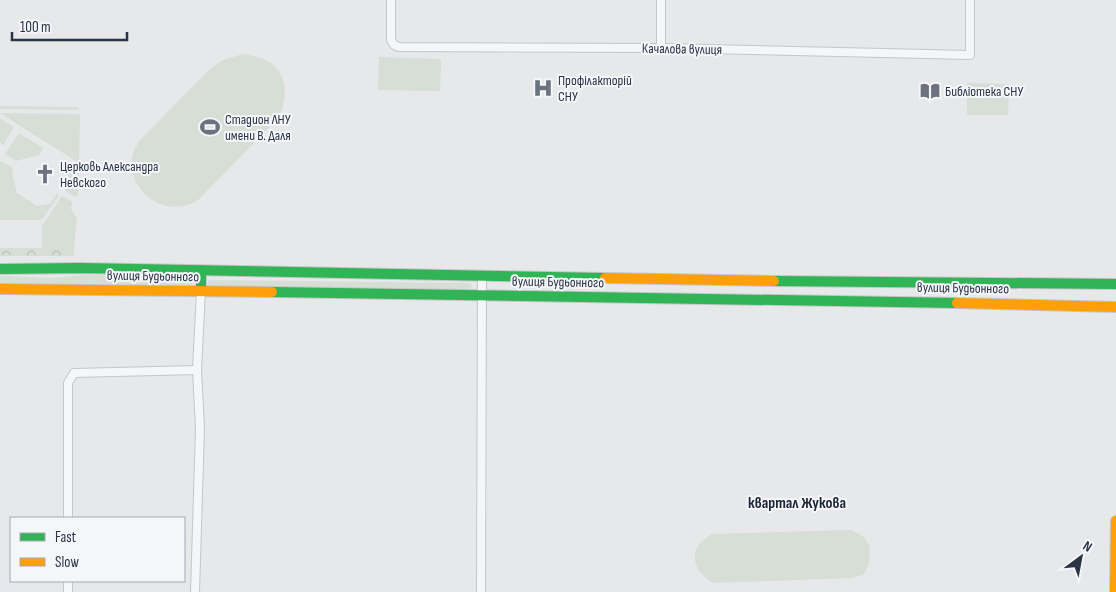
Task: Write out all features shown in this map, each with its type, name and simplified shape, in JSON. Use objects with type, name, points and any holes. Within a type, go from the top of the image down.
[{"type":"main road","name":"вулиця Будьонного","points":[[0,269],[1116,284]]},
{"type":"main road","points":[[201,271],[201,290]]},
{"type":"main road","name":"вулиця Будьонного","points":[[0,288],[861,300],[1116,307]]},
{"type":"main road","points":[[1115,592],[1116,521]]},
{"type":"street","name":"Качалова вулиця","points":[[391,0],[391,40],[394,45],[399,47],[661,48],[970,55],[970,0]]},
{"type":"street","points":[[661,0],[661,48]]},
{"type":"street","points":[[481,592],[482,276]]},
{"type":"street","points":[[195,592],[200,428],[197,370],[201,290]]},
{"type":"street","points":[[68,517],[68,383],[74,372],[197,370]]},
{"type":"green space","name":"Стадион ЛНУ имени В. Даля","points":[[243,54],[267,61],[281,74],[285,92],[280,116],[197,201],[182,206],[171,206],[160,204],[150,199],[142,192],[133,172],[132,157],[141,139],[211,68],[223,60]]},
{"type":"green space","points":[[379,57],[441,59],[440,91],[378,90]]},
{"type":"green space","points":[[967,83],[1009,84],[1008,115],[967,115]]},
{"type":"green space","points":[[0,106],[79,107],[78,110],[0,109]]},
{"type":"green space","points":[[0,113],[80,114],[79,163]]},
{"type":"green space","points":[[0,118],[14,127],[3,145],[0,142]]},
{"type":"green space","points":[[19,133],[43,148],[39,155],[16,161],[5,154]]},
{"type":"green space","points":[[1,161],[13,168],[12,173],[17,193],[37,206],[50,204],[57,194],[59,195],[42,220],[0,220]]},
{"type":"green space","points":[[67,161],[79,168],[78,195],[74,197],[65,190],[69,184]]},
{"type":"green space","points":[[62,196],[72,202],[71,209],[77,219],[74,248],[42,248],[42,226]]},
{"type":"green space","points":[[0,248],[74,248],[74,256],[0,256]]},
{"type":"green space","points":[[84,275],[191,276],[195,280],[191,286],[0,284],[0,276],[53,278]]},
{"type":"green space","points":[[209,280],[469,283],[472,286],[469,290],[209,287],[207,283]]},
{"type":"green space","points":[[851,530],[863,536],[870,547],[869,564],[864,574],[852,578],[713,583],[700,572],[696,565],[695,558],[699,545],[712,534]]},
{"type":"traffic: fast","points":[[0,269],[80,268],[605,278]]},
{"type":"traffic: fast","points":[[201,271],[201,290]]},
{"type":"traffic: fast","points":[[774,281],[1116,284]]},
{"type":"traffic: fast","points":[[272,292],[957,303]]},
{"type":"traffic: slow","points":[[605,278],[774,281]]},
{"type":"traffic: slow","points":[[0,289],[272,292]]},
{"type":"traffic: slow","points":[[957,303],[1116,307]]},
{"type":"traffic: slow","points":[[1115,592],[1116,521]]},
{"type":"place","name":"Профілакторій СНУ","points":[[543,88]]},
{"type":"place","name":"Библіотека СНУ","points":[[930,91]]},
{"type":"place","name":"Стадион ЛНУ имени В. Даля","points":[[210,127]]},
{"type":"place","name":"Церковь Александра Невского","points":[[45,174]]},
{"type":"district","name":"квартал Жукова","points":[[797,503]]}]
